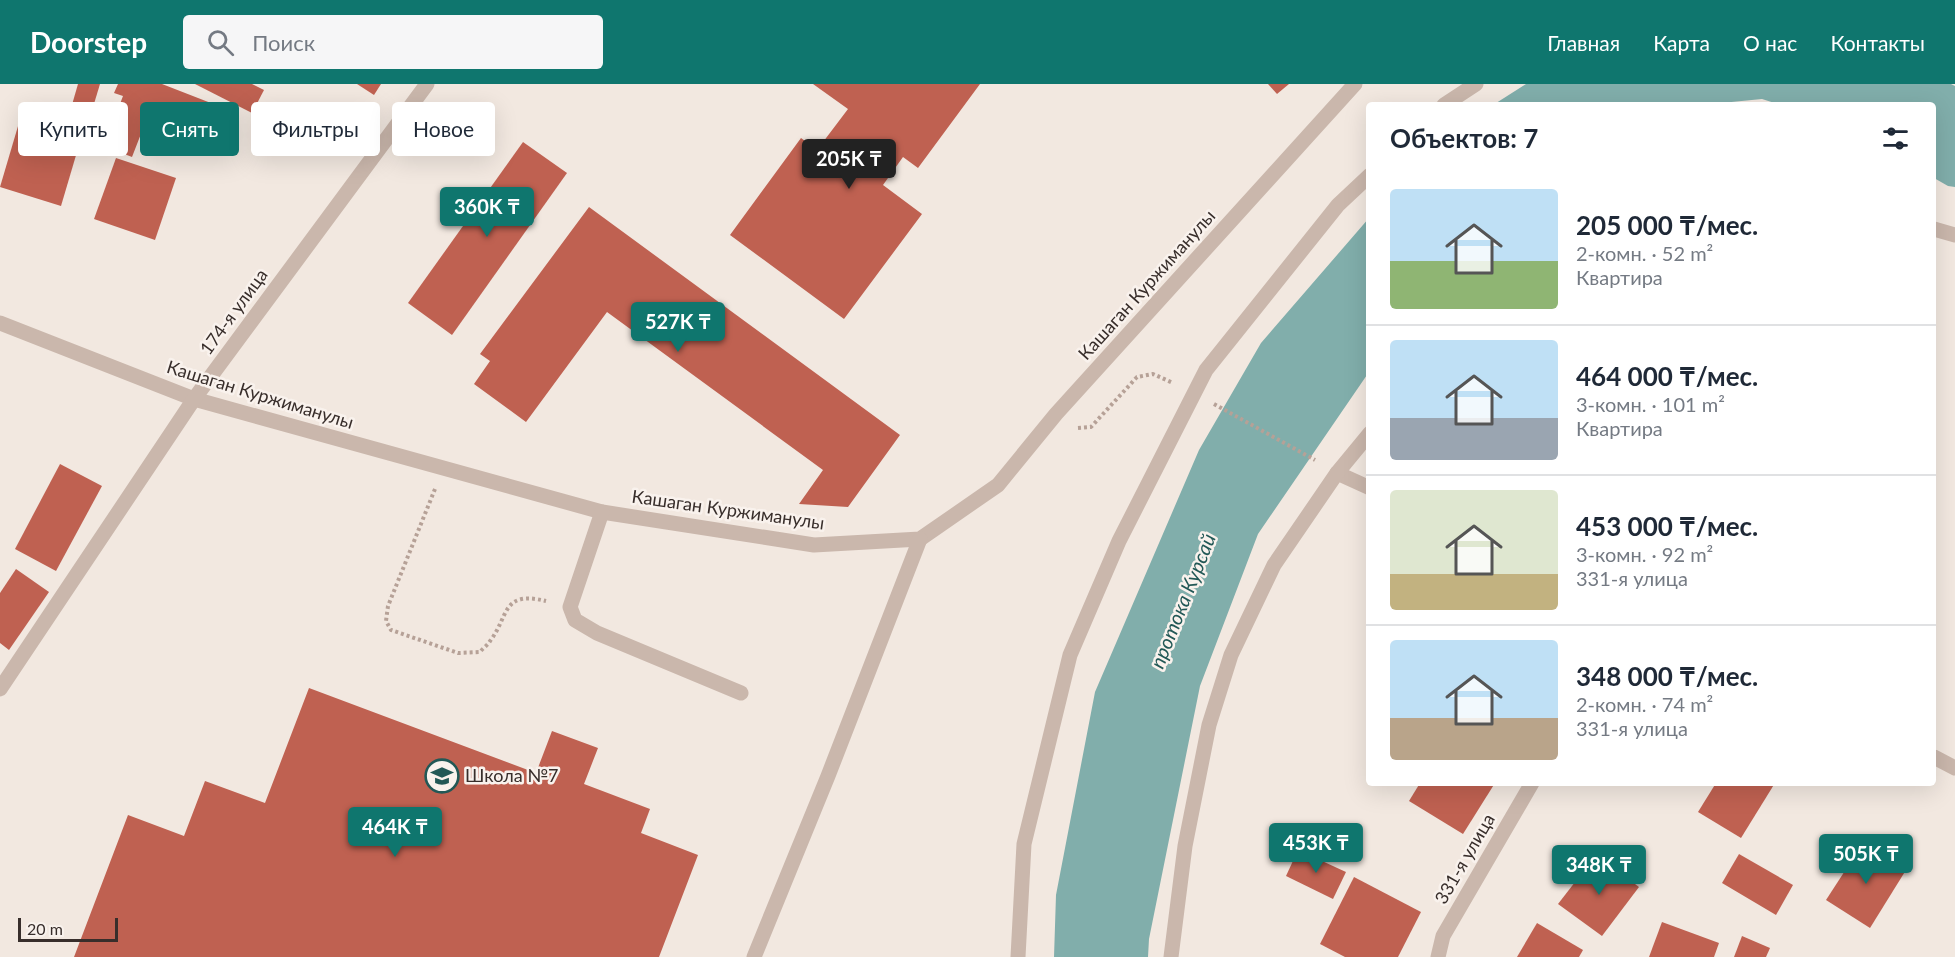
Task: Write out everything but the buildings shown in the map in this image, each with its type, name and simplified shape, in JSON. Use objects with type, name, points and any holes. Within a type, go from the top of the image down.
[{"type":"street","name":"174-я улица","points":[[0,689],[194,399],[427,84]]},
{"type":"street","name":"Кашаган Куржиманулы","points":[[0,323],[194,399],[602,512],[814,545],[920,539],[998,485],[1056,414],[1355,84]]},
{"type":"street","points":[[1449,102],[1476,84]]},
{"type":"street","points":[[1018,957],[1024,844],[1070,655],[1119,541],[1206,370],[1338,205],[1366,179]]},
{"type":"street","points":[[1936,230],[1955,235]]},
{"type":"street","points":[[1171,957],[1185,846],[1204,747],[1231,655],[1274,565],[1337,473],[1366,438]]},
{"type":"street","points":[[1337,473],[1366,486]]},
{"type":"street","points":[[602,512],[570,607],[575,620],[597,633],[741,693]]},
{"type":"street","points":[[754,957],[828,776],[920,539]]},
{"type":"street","points":[[1936,758],[1955,768]]},
{"type":"street","name":"331-я улица","points":[[1438,957],[1443,936],[1530,786]]},
{"type":"path","points":[[1056,414],[1075,429],[1091,427],[1137,377],[1153,374],[1196,393],[1337,473]]},
{"type":"path","points":[[442,468],[421,527],[388,606],[386,621],[391,630],[458,653],[480,652],[491,640],[506,609],[516,600],[538,599],[570,607]]},
{"type":"water","points":[[1526,84],[1951,84],[1955,86],[1955,187],[1936,179],[1936,102],[1772,102],[1762,99],[1732,102],[1498,102]]},
{"type":"water","name":"протока Курсай","points":[[1366,221],[1366,376],[1258,534],[1200,686],[1149,939],[1148,957],[1054,957],[1056,895],[1095,692],[1199,450],[1261,343]]},
{"type":"place","name":"Школа №7","points":[[442,776]]}]
